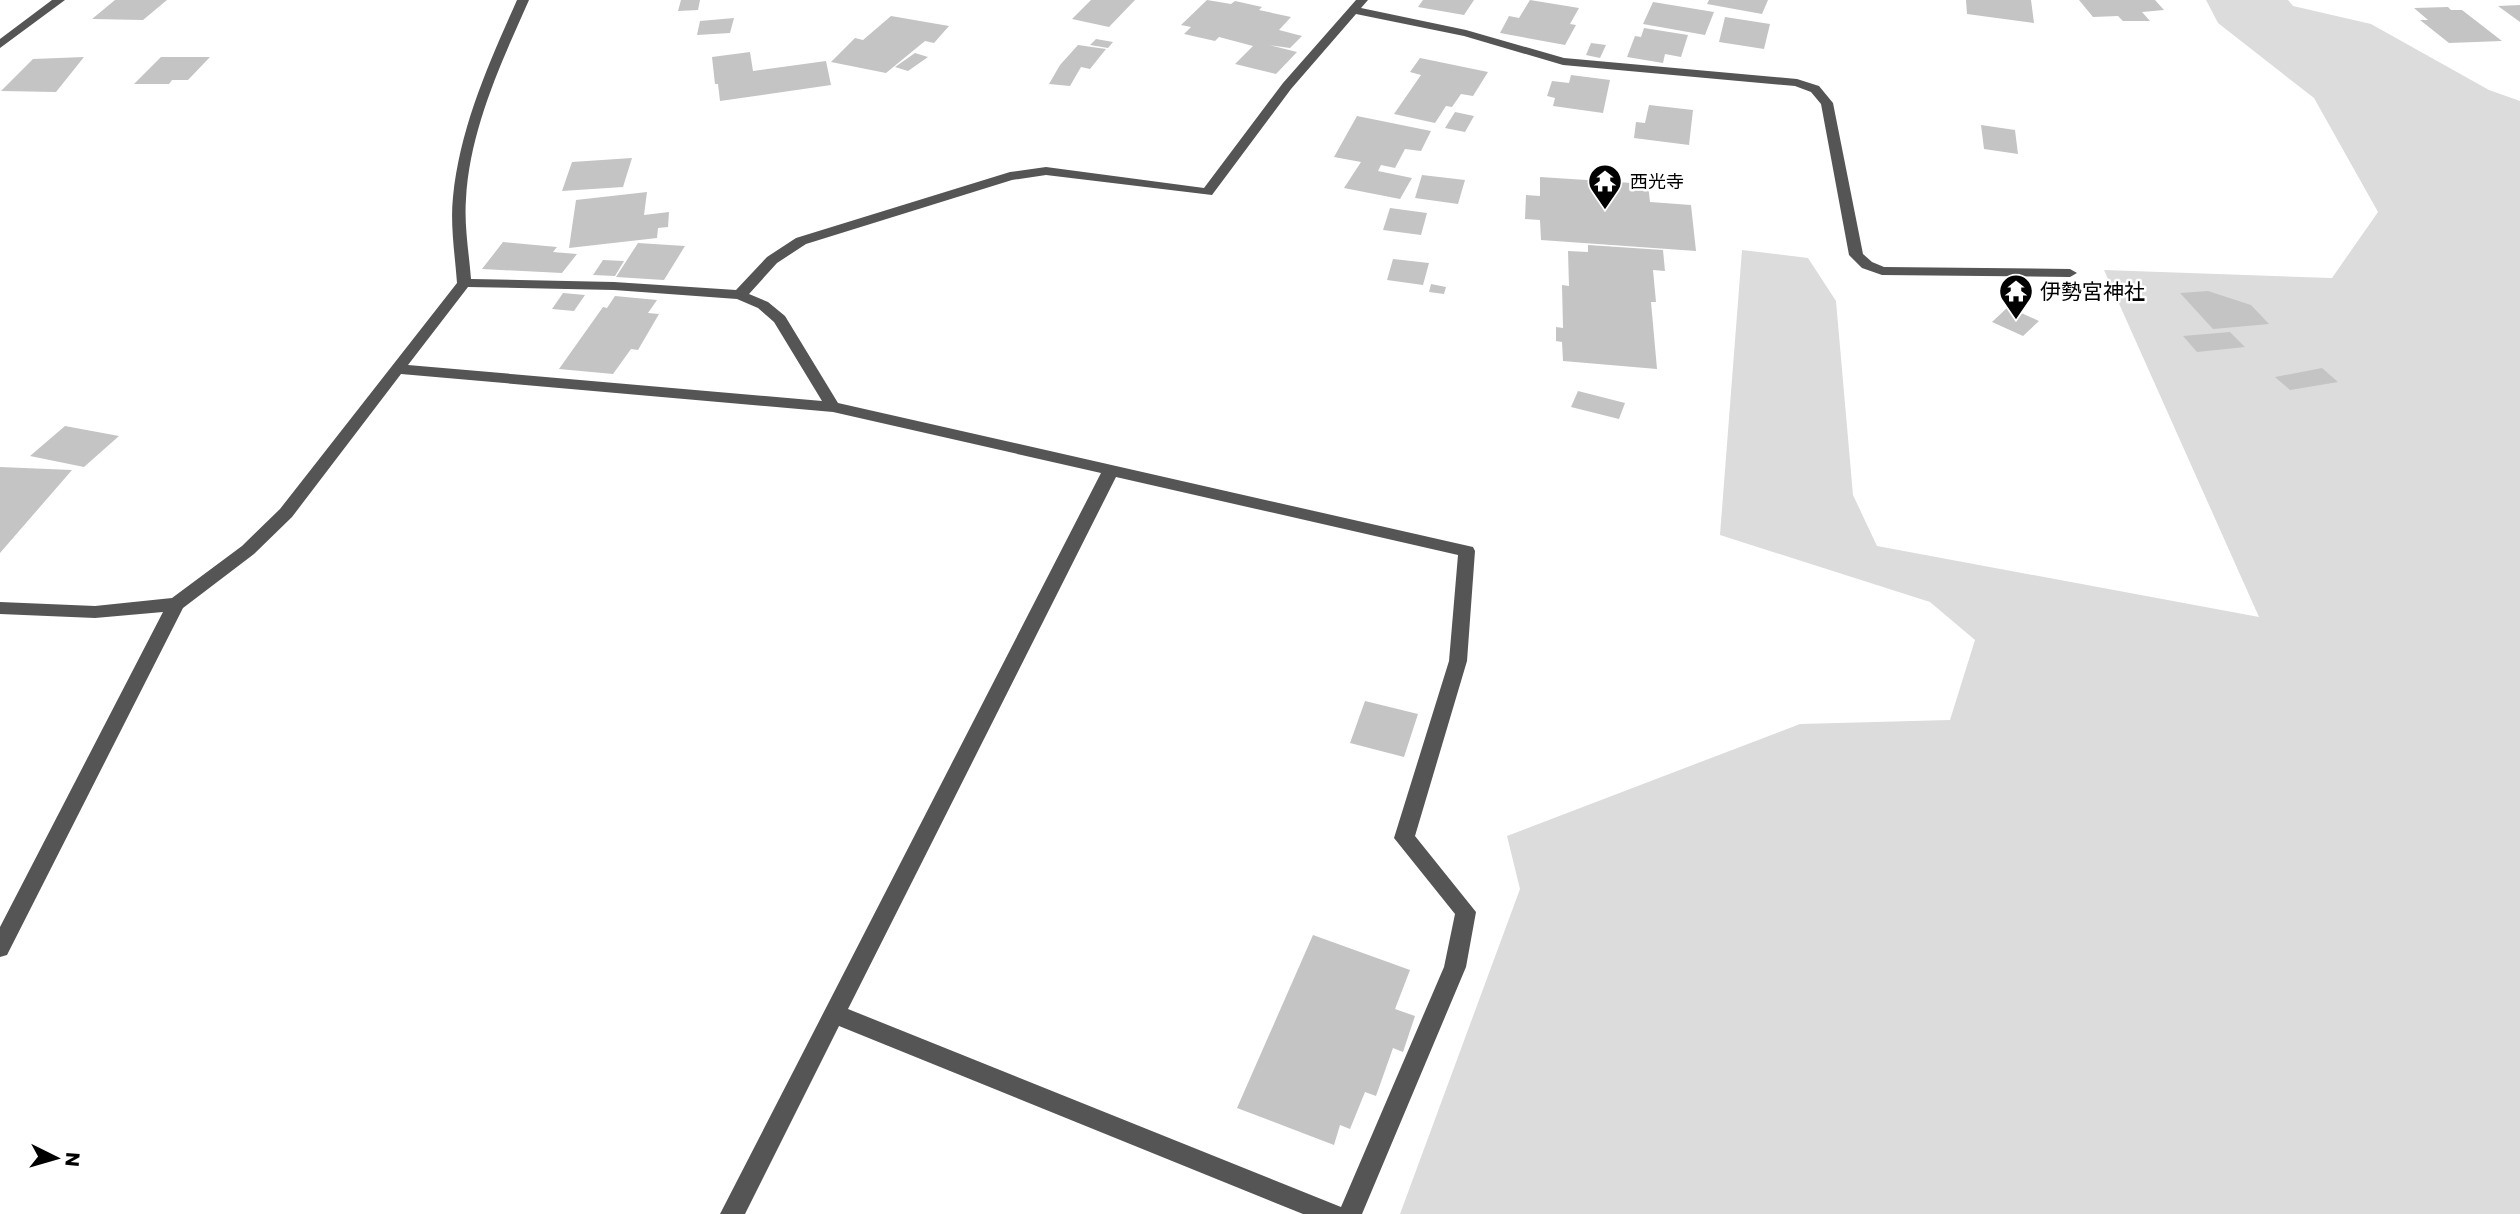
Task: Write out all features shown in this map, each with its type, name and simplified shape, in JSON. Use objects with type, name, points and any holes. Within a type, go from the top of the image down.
[{"type":"street","points":[[0,45],[59,0]]},
{"type":"street","points":[[0,948],[176,604],[248,550],[286,513],[464,283],[459,199],[470,138],[490,74],[523,0]]},
{"type":"street","points":[[740,295],[772,260],[801,242],[1010,176],[1046,171],[1206,192],[1287,86],[1357,5],[1563,61],[1797,83],[1815,89],[1827,103],[1856,255],[1867,265],[1882,271],[2070,273]]},
{"type":"street","points":[[464,283],[614,286],[740,295],[763,305],[780,319],[833,407]]},
{"type":"street","points":[[396,369],[833,407],[1467,551],[1458,661],[1404,838],[1466,912],[1455,967],[1350,1214]]},
{"type":"street","points":[[732,1214],[1111,470]]},
{"type":"street","points":[[0,608],[95,612],[176,604]]},
{"type":"street","points":[[834,1014],[1332,1214]]},
{"type":"shaded area","points":[[2206,0],[2288,0],[2293,6],[2371,24],[2489,90],[2520,101],[2520,1214],[1400,1214],[1520,889],[1507,836],[1800,724],[1950,720],[1975,640],[1930,602],[1720,535],[1742,250],[1808,258],[1836,301],[1853,495],[1877,546],[2259,617],[2104,270],[2332,278],[2378,212],[2314,98],[2218,23]]},
{"type":"building","points":[[115,0],[167,0],[143,20],[92,19]]},
{"type":"building","points":[[681,0],[700,0],[698,10],[678,11]]},
{"type":"building","points":[[1091,0],[1135,0],[1109,27],[1072,19]]},
{"type":"building","points":[[1207,0],[1231,4],[1235,1],[1291,17],[1279,30],[1302,36],[1290,48],[1269,45],[1297,52],[1276,74],[1235,64],[1253,46],[1219,37],[1215,41],[1184,34],[1191,27],[1181,25]]},
{"type":"building","points":[[1423,0],[1474,0],[1464,15],[1418,7]]},
{"type":"building","points":[[1530,0],[1579,8],[1570,24],[1576,25],[1565,45],[1500,33],[1509,16],[1519,18]]},
{"type":"building","points":[[1709,0],[1768,0],[1762,14],[1707,4]]},
{"type":"building","points":[[1966,0],[2031,0],[2034,23],[1967,14]]},
{"type":"building","points":[[2079,0],[2155,0],[2164,10],[2142,12],[2150,21],[2123,21],[2118,16],[2093,17]]},
{"type":"building","points":[[1653,2],[1714,12],[1705,35],[1643,24]]},
{"type":"building","points":[[2520,5],[2520,22],[2498,6]]},
{"type":"building","points":[[2448,7],[2451,10],[2462,10],[2502,41],[2449,43],[2420,20],[2428,20],[2414,8]]},
{"type":"building","points":[[891,16],[949,26],[934,43],[925,41],[886,73],[831,62],[855,38],[863,40]]},
{"type":"building","points":[[1725,17],[1770,24],[1764,49],[1719,42]]},
{"type":"building","points":[[734,18],[730,33],[697,35],[700,21]]},
{"type":"building","points":[[1644,28],[1688,35],[1681,57],[1665,54],[1663,63],[1627,57],[1635,36],[1641,37]]},
{"type":"building","points":[[1096,39],[1113,42],[1108,48],[1090,45]]},
{"type":"building","points":[[1591,43],[1606,45],[1600,58],[1586,55]]},
{"type":"building","points":[[1078,45],[1106,49],[1090,69],[1081,67],[1070,86],[1049,84],[1060,65]]},
{"type":"building","points":[[750,52],[753,71],[826,61],[831,85],[720,101],[712,57]]},
{"type":"building","points":[[915,53],[928,57],[908,71],[895,67]]},
{"type":"building","points":[[84,57],[56,92],[1,91],[33,59]]},
{"type":"building","points":[[161,57],[210,57],[188,80],[172,80],[169,84],[134,84]]},
{"type":"building","points":[[1420,58],[1488,72],[1473,96],[1461,94],[1452,107],[1446,106],[1435,123],[1394,114],[1421,75],[1410,72]]},
{"type":"building","points":[[1571,75],[1610,80],[1603,113],[1553,106],[1555,98],[1547,96],[1552,81],[1569,83]]},
{"type":"building","points":[[1649,105],[1693,110],[1689,145],[1634,138],[1636,122],[1645,123]]},
{"type":"building","points":[[1455,112],[1474,116],[1465,132],[1445,128]]},
{"type":"building","points":[[1357,116],[1431,131],[1421,151],[1405,149],[1395,168],[1381,165],[1378,171],[1412,178],[1400,199],[1344,188],[1361,162],[1334,157]]},
{"type":"building","points":[[1981,125],[2015,130],[2018,154],[1984,149]]},
{"type":"building","points":[[632,158],[623,187],[562,191],[572,162]]},
{"type":"building","points":[[1422,175],[1465,180],[1458,204],[1415,198]]},
{"type":"building","points":[[1540,177],[1648,184],[1650,202],[1691,205],[1696,251],[1541,240],[1540,220],[1525,219],[1526,195],[1540,196]]},
{"type":"building","points":[[647,192],[644,215],[669,212],[668,227],[658,228],[657,238],[569,248],[576,200]]},
{"type":"building","points":[[1390,208],[1427,213],[1421,235],[1383,230]]},
{"type":"building","points":[[503,242],[557,247],[553,252],[577,254],[562,273],[482,269]]},
{"type":"building","points":[[638,243],[685,246],[664,280],[616,277]]},
{"type":"building","points":[[1588,245],[1663,250],[1665,271],[1653,270],[1656,302],[1651,302],[1657,369],[1563,361],[1562,342],[1556,341],[1556,327],[1563,328],[1562,285],[1569,286],[1568,251],[1588,252]]},
{"type":"building","points":[[1393,259],[1429,263],[1423,285],[1387,280]]},
{"type":"building","points":[[603,260],[624,261],[615,276],[593,275]]},
{"type":"building","points":[[1431,284],[1446,287],[1444,294],[1429,292]]},
{"type":"building","points":[[2208,291],[2251,305],[2269,324],[2213,329],[2180,293]]},
{"type":"building","points":[[563,293],[585,295],[574,311],[552,309]]},
{"type":"building","points":[[615,296],[657,300],[648,313],[659,314],[638,350],[631,349],[613,374],[559,369],[603,307],[607,308]]},
{"type":"building","points":[[2008,307],[2039,321],[2023,336],[1992,322]]},
{"type":"building","points":[[2230,332],[2245,347],[2197,352],[2183,336]]},
{"type":"building","points":[[2322,368],[2338,382],[2290,390],[2275,377]]},
{"type":"building","points":[[1578,391],[1625,403],[1619,419],[1571,407]]},
{"type":"building","points":[[65,426],[119,436],[84,467],[30,456]]},
{"type":"building","points":[[0,467],[72,470],[0,553]]},
{"type":"building","points":[[1365,701],[1418,714],[1404,757],[1350,743]]},
{"type":"building","points":[[1313,935],[1410,970],[1395,1009],[1415,1016],[1403,1052],[1393,1048],[1376,1096],[1365,1092],[1350,1129],[1340,1125],[1334,1145],[1237,1108]]},
{"type":"place","name":"西光寺","points":[[1605,211]]},
{"type":"place","name":"伊勢宮神社","points":[[2016,321]]}]
